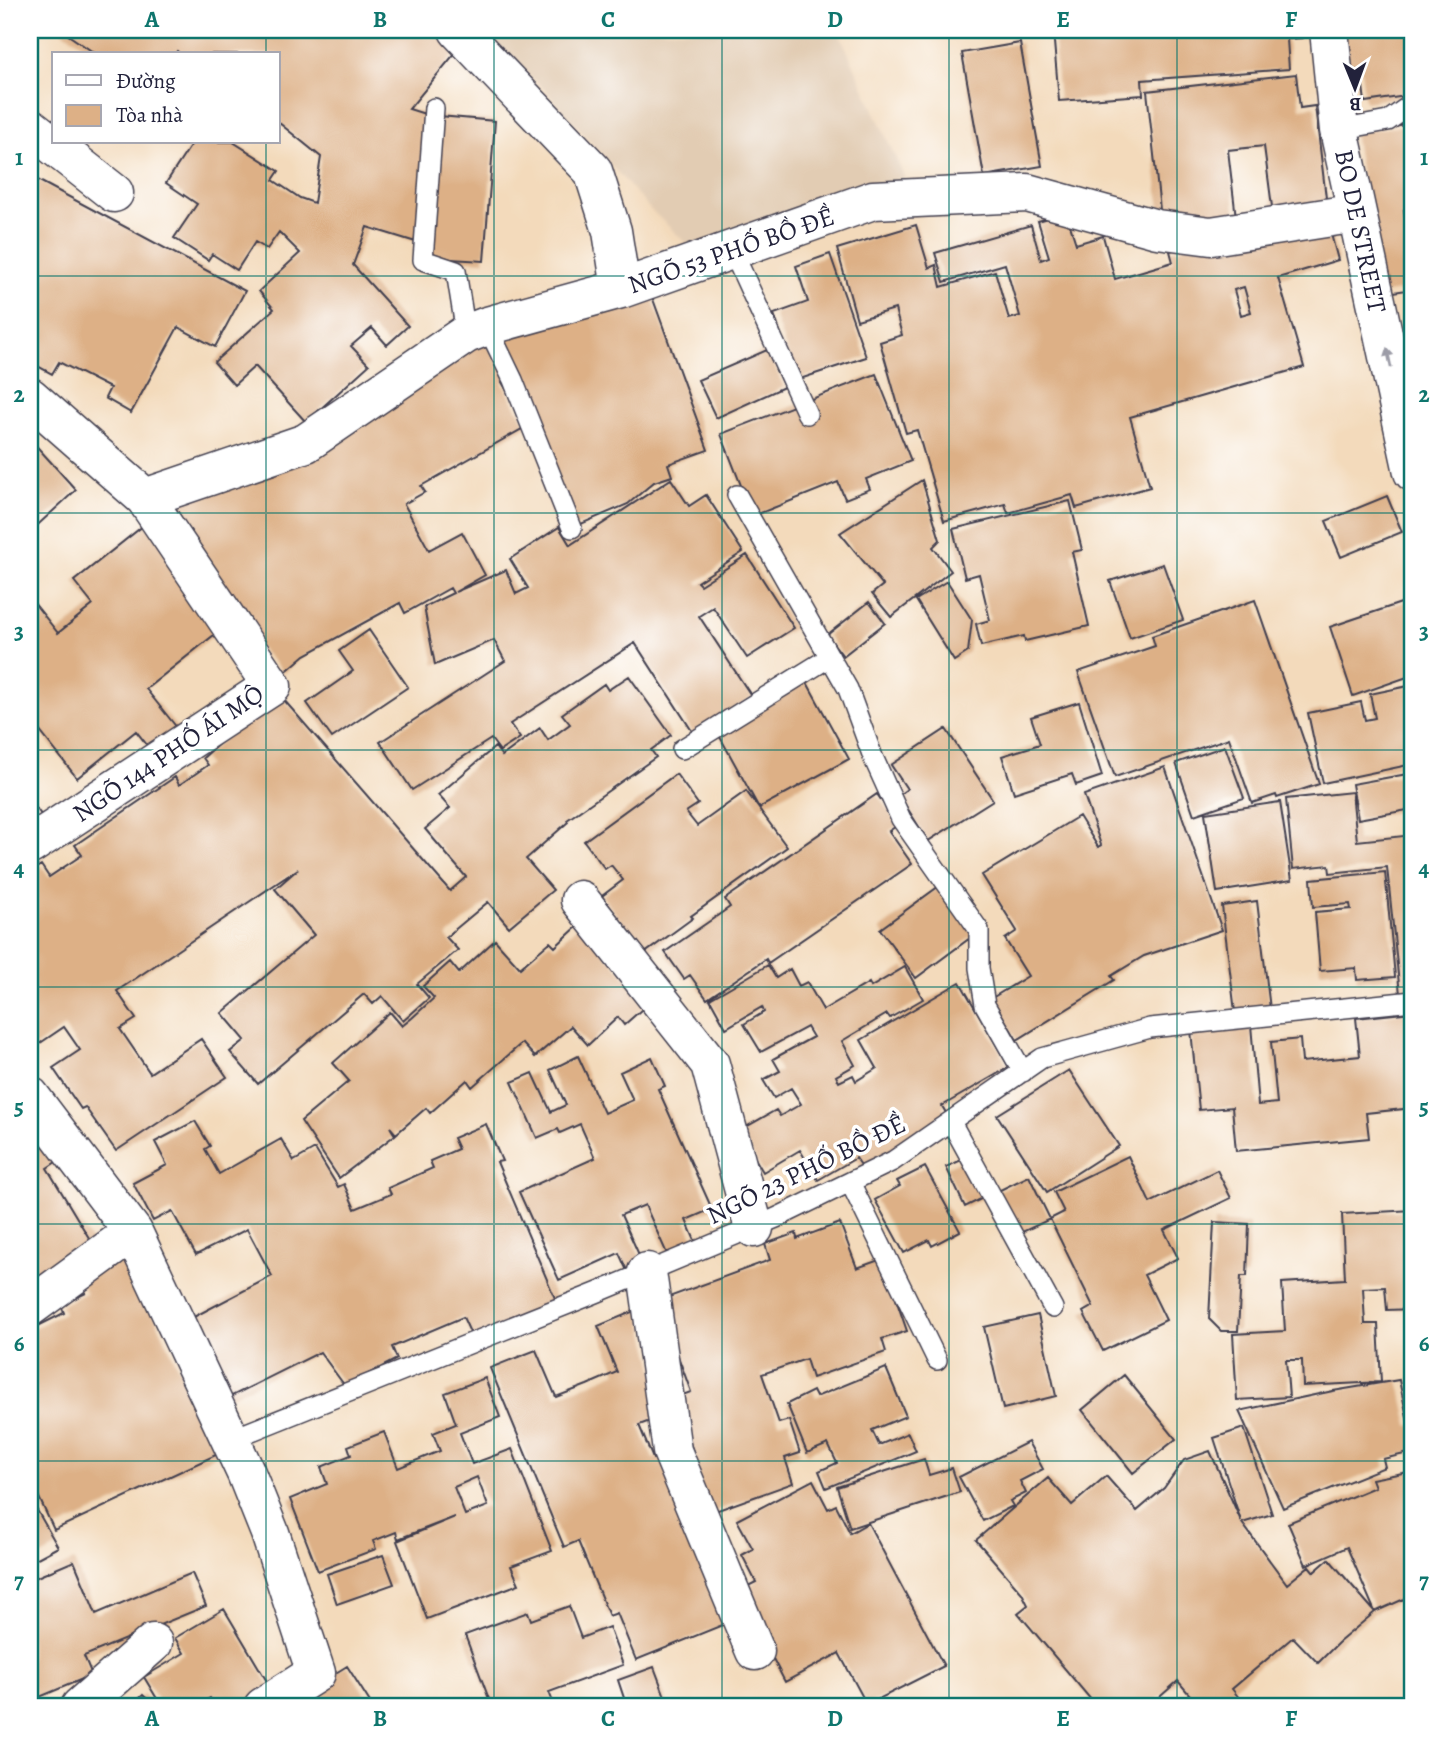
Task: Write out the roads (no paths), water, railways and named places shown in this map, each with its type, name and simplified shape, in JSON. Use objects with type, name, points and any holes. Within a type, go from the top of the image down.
[{"type":"street","points":[[458,30],[593,171],[612,231],[621,289]]},
{"type":"street","name":"BO DE STREET","points":[[1329,30],[1339,130],[1413,472]]},
{"type":"street","points":[[30,127],[114,193]]},
{"type":"street","name":"NGÕ 53 PHỐ BỒ ĐỀ","points":[[145,498],[306,443],[477,330],[621,289],[873,200],[1027,194],[1157,229],[1211,236],[1357,213]]},
{"type":"street","name":"NGÕ 144 PHỐ ÁI MỘ","points":[[30,397],[145,498],[272,686],[30,845]]},
{"type":"street","points":[[580,900],[710,1064],[754,1228]]},
{"type":"street","points":[[30,1096],[133,1232],[246,1473],[270,1533],[316,1673],[264,1707]]},
{"type":"street","points":[[30,1307],[133,1232]]},
{"type":"street","points":[[647,1272],[673,1451],[755,1651]]},
{"type":"street","points":[[80,1707],[153,1643]]},
{"type":"lane","points":[[1339,130],[1388,121],[1413,103]]},
{"type":"lane","points":[[434,108],[423,260],[456,271],[477,330],[513,380],[572,528]]},
{"type":"lane","points":[[732,250],[807,414]]},
{"type":"lane","points":[[737,495],[848,689],[873,757],[901,819],[979,930],[979,968],[985,1005],[1023,1072]]},
{"type":"lane","points":[[682,749],[830,657]]},
{"type":"lane","name":"NGÕ 23 PHỐ BỒ ĐỀ","points":[[229,1440],[754,1228],[893,1161],[1042,1058],[1150,1028],[1413,1001]]},
{"type":"lane","points":[[951,1122],[1053,1308]]},
{"type":"lane","points":[[850,1182],[937,1360]]}]
